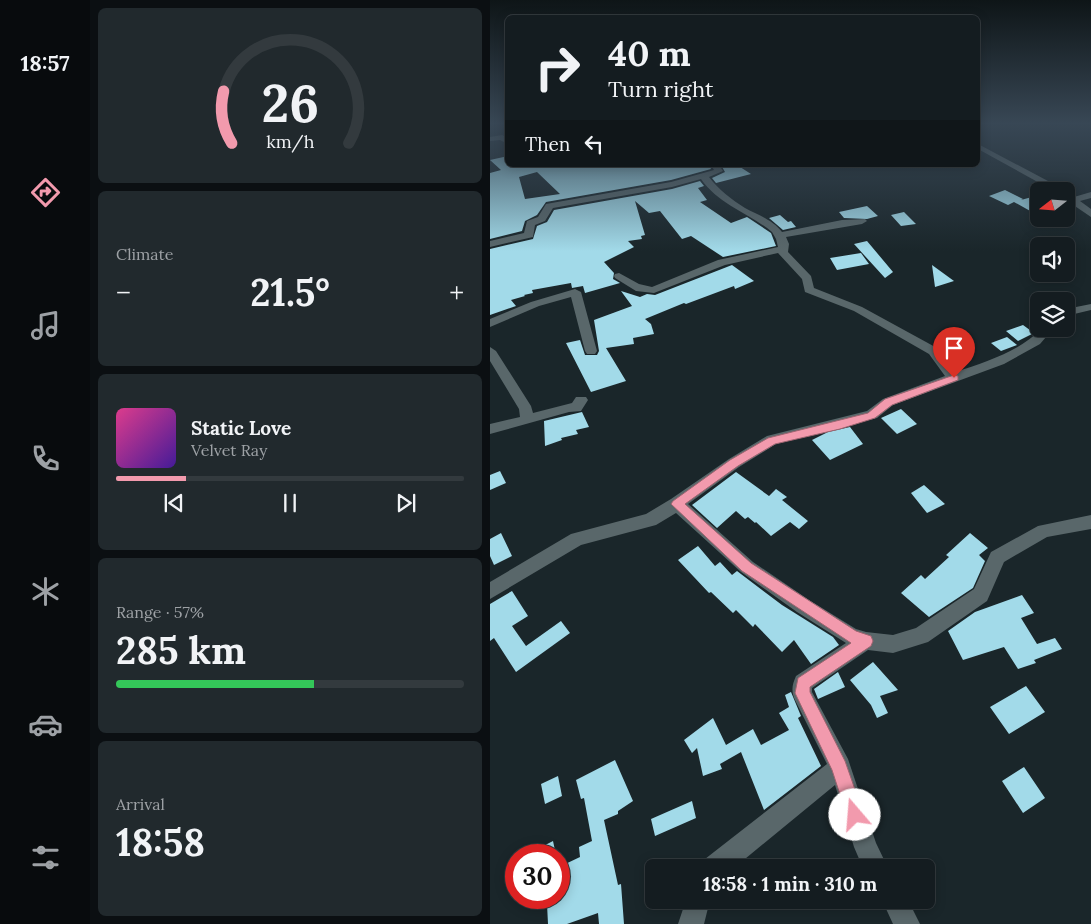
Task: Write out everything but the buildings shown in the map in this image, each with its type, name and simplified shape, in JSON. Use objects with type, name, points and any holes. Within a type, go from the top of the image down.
[{"type":"street","points":[[1013,165],[1044,182]]},
{"type":"street","points":[[490,244],[529,235],[530,223],[542,219],[549,206],[605,197],[704,176],[719,171],[716,167]]},
{"type":"street","points":[[704,176],[717,192],[737,207],[756,216],[774,228],[782,244]]},
{"type":"street","points":[[1075,197],[1091,195]]},
{"type":"street","points":[[1075,202],[1091,214]]},
{"type":"street","points":[[862,221],[780,235],[783,253],[807,278],[809,290],[858,310],[932,351],[954,378]]},
{"type":"street","points":[[619,276],[635,288],[644,291],[654,290],[722,262],[782,244]]},
{"type":"street","points":[[490,323],[535,304],[575,292],[591,351]]},
{"type":"street","points":[[1075,311],[1091,307]]},
{"type":"street","points":[[490,591],[577,539],[650,520],[677,504],[734,463],[772,440],[840,425],[872,415],[888,402],[999,361],[1036,341],[1040,337]]},
{"type":"street","points":[[490,351],[526,409],[526,420]]},
{"type":"street","points":[[490,429],[570,407],[576,408],[582,400]]},
{"type":"street","points":[[677,504],[746,567],[843,631],[866,641],[893,644],[921,636],[981,595],[997,557],[1044,532],[1091,522]]},
{"type":"street","points":[[866,641],[803,683],[802,693],[840,767],[866,848],[872,859]]},
{"type":"street","points":[[725,859],[840,767]]},
{"type":"street","points":[[691,924],[695,909]]},
{"type":"street","points":[[899,909],[907,924]]},
{"type":"route","points":[[855,815],[840,767],[802,693],[803,683],[866,641],[851,636],[746,567],[677,504],[734,463],[772,440],[816,431],[872,415],[888,402],[954,378]]}]
